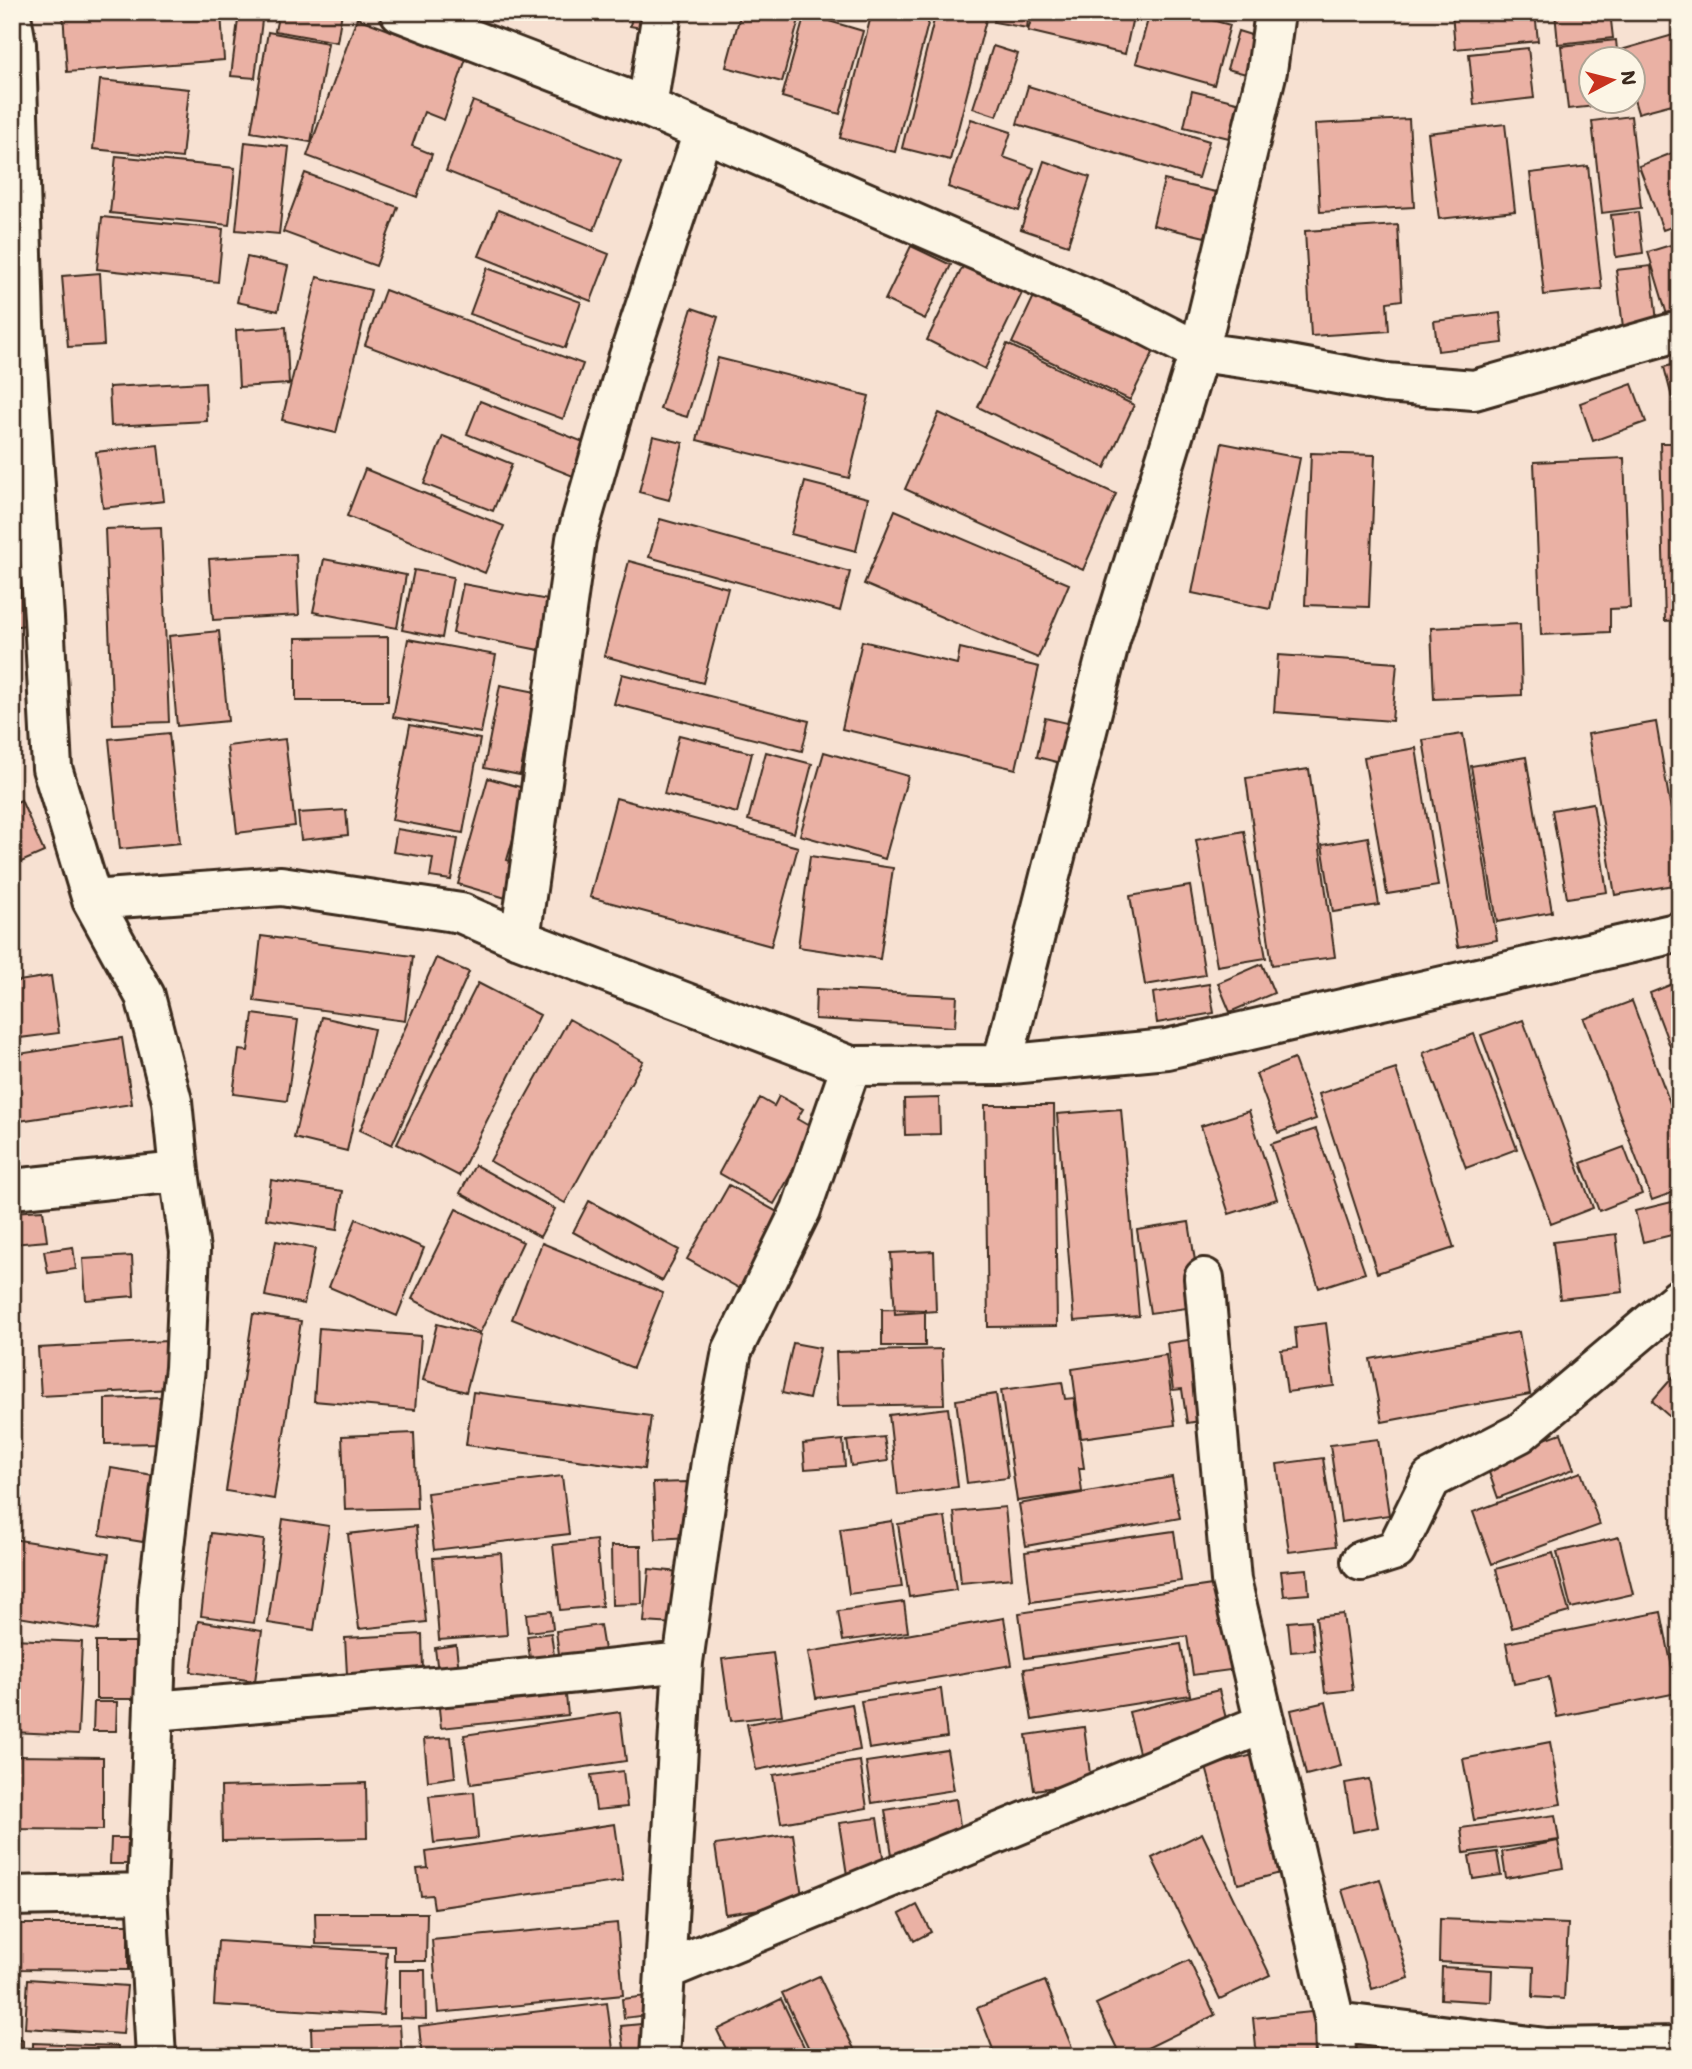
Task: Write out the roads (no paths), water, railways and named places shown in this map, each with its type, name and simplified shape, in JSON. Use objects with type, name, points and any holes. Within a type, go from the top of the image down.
[{"type":"street","points":[[400,12],[646,107],[1122,314],[1199,352],[1386,383],[1474,390],[1680,331]]},
{"type":"street","points":[[646,107],[662,12]]},
{"type":"street","points":[[1002,1065],[1110,640],[1199,352],[1267,71],[1275,12]]},
{"type":"street","points":[[12,22],[16,44],[24,324],[52,768],[92,900],[145,996],[173,1101],[190,1250],[186,1368],[158,1598],[147,1893],[156,2057]]},
{"type":"street","points":[[520,939],[576,539],[628,359],[704,132]]},
{"type":"street","points":[[92,900],[281,886],[461,913],[520,939],[851,1066],[1002,1065],[1167,1049],[1680,932]]},
{"type":"street","points":[[660,2057],[683,1662],[711,1462],[732,1351],[801,1210],[851,1066]]},
{"type":"street","points":[[12,1189],[179,1172]]},
{"type":"street","points":[[1203,1278],[1231,1580],[1335,2040],[1546,2048],[1680,2046]]},
{"type":"street","points":[[1361,1560],[1396,1550],[1431,1479],[1520,1433],[1680,1298]]},
{"type":"street","points":[[154,1711],[683,1662]]},
{"type":"street","points":[[666,1970],[1265,1723]]},
{"type":"street","points":[[12,1896],[147,1893]]}]
